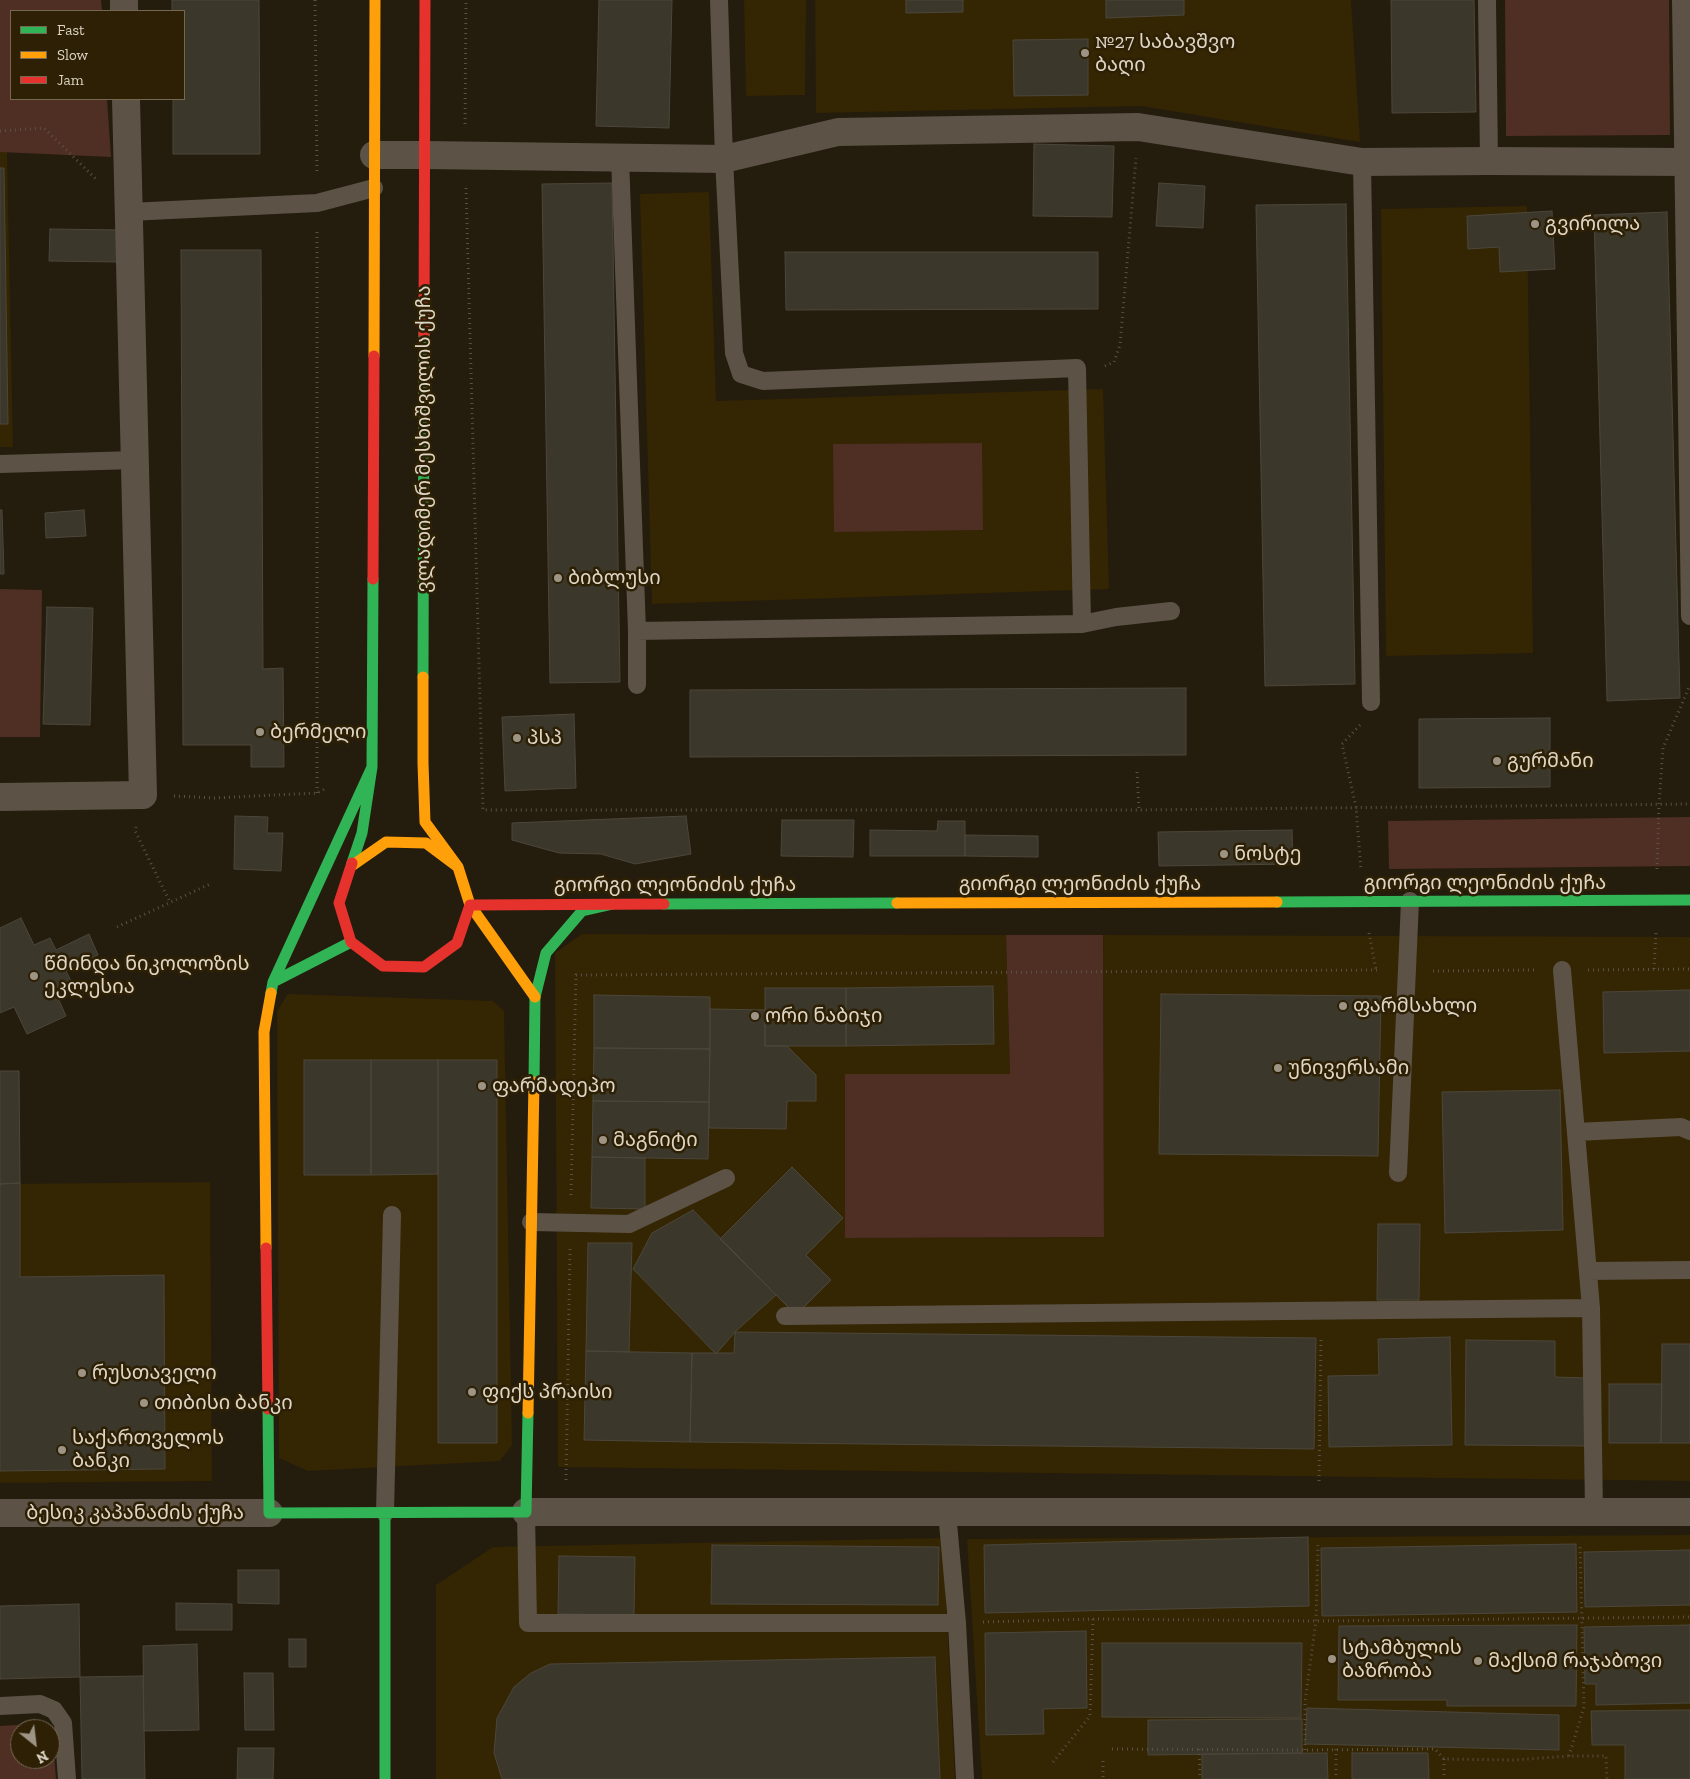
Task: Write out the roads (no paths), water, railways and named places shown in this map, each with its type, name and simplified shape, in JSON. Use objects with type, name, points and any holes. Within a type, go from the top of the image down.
[{"type":"street","points":[[375,0],[372,767],[362,833],[339,903],[351,942],[383,966],[424,967],[457,943],[470,905]]},
{"type":"street","name":"ვლადიმერ მესხიშვილის ქუჩა","points":[[425,0],[423,763],[425,822],[458,867]]},
{"type":"street","points":[[0,797],[143,795],[126,100]]},
{"type":"street","points":[[374,155],[724,159],[838,132],[1138,127],[1362,162],[1687,162]]},
{"type":"street","points":[[372,767],[272,982],[264,1032],[270,1513],[1690,1512]]},
{"type":"street","points":[[353,865],[386,842],[426,843],[458,867],[470,905],[535,997]]},
{"type":"street","name":"გიორგი ლეონიძის ქუჩა","points":[[470,905],[1690,900]]},
{"type":"street","points":[[526,1512],[535,997],[546,953],[582,911],[613,904]]},
{"type":"street","points":[[272,982],[351,942]]},
{"type":"street","name":"ბესიკ კაპანაძის ქუჩა","points":[[0,1513],[270,1513]]},
{"type":"street","points":[[385,1513],[385,1779]]},
{"type":"lane","points":[[719,0],[724,159],[734,353],[740,374],[763,381],[1077,368],[1082,624]]},
{"type":"lane","points":[[1487,0],[1489,161]]},
{"type":"lane","points":[[1680,0],[1687,162],[1690,616]]},
{"type":"lane","points":[[620,157],[638,685]]},
{"type":"lane","points":[[1362,162],[1371,702]]},
{"type":"lane","points":[[129,212],[317,203],[374,188]]},
{"type":"lane","points":[[0,464],[135,460]]},
{"type":"lane","points":[[637,631],[1082,624],[1116,617],[1171,612]]},
{"type":"lane","points":[[1398,1173],[1410,901]]},
{"type":"lane","points":[[1562,970],[1591,1308],[1586,1512]]},
{"type":"lane","points":[[1576,1132],[1681,1128],[1690,1131]]},
{"type":"lane","points":[[531,1222],[629,1224],[726,1178]]},
{"type":"lane","points":[[385,1513],[392,1215]]},
{"type":"lane","points":[[1588,1271],[1690,1270]]},
{"type":"lane","points":[[785,1316],[1591,1308]]},
{"type":"lane","points":[[526,1512],[528,1623],[957,1623]]},
{"type":"lane","points":[[947,1512],[957,1623],[965,1779]]},
{"type":"lane","points":[[0,1706],[40,1704],[54,1710],[63,1723],[66,1779]]},
{"type":"place","name":"№27 საბავშვო ბაღი","points":[[1085,53]]},
{"type":"place","name":"გვირილა","points":[[1535,224]]},
{"type":"place","name":"ბიბლუსი","points":[[558,578]]},
{"type":"place","name":"ბერმელი","points":[[260,732]]},
{"type":"place","name":"პსპ","points":[[517,738]]},
{"type":"place","name":"გურმანი","points":[[1497,761]]},
{"type":"place","name":"ნოსტე","points":[[1224,854]]},
{"type":"place","name":"წმინდა ნიკოლოზის ეკლესია","points":[[34,976]]},
{"type":"place","name":"ფარმსახლი","points":[[1343,1006]]},
{"type":"place","name":"ორი ნაბიჯი","points":[[755,1016]]},
{"type":"place","name":"უნივერსამი","points":[[1278,1068]]},
{"type":"place","name":"ფარმადეპო","points":[[482,1086]]},
{"type":"place","name":"მაგნიტი","points":[[603,1140]]},
{"type":"place","name":"რუსთაველი","points":[[82,1373]]},
{"type":"place","name":"ფიქს პრაისი","points":[[472,1392]]},
{"type":"place","name":"თიბისი ბანკი","points":[[144,1403]]},
{"type":"place","name":"საქართველოს ბანკი","points":[[62,1450]]},
{"type":"place","name":"სტამბულის ბაზრობა","points":[[1332,1659]]},
{"type":"place","name":"მაქსიმ რაჯაბოვი","points":[[1478,1661]]}]
